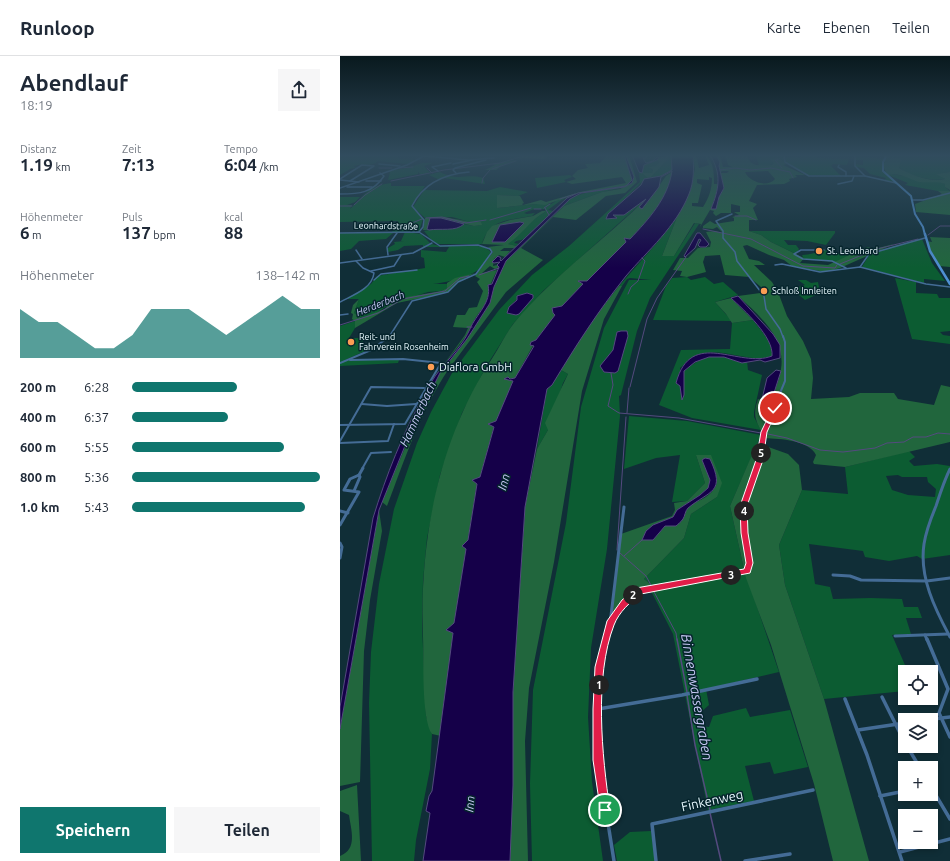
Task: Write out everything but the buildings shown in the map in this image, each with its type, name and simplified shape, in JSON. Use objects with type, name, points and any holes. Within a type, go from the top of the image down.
[{"type":"main road","points":[[907,193],[913,200],[915,214],[923,227],[925,238],[935,263],[950,284]]},
{"type":"street","points":[[340,194],[363,194],[365,193]]},
{"type":"street","points":[[419,232],[424,219],[413,207],[414,201],[421,193]]},
{"type":"street","points":[[913,200],[923,200],[948,193]]},
{"type":"street","points":[[610,624],[624,602],[639,591],[748,571],[750,563],[745,533],[744,506],[760,460],[764,433],[785,381],[785,342],[780,329],[766,309],[764,296],[737,260],[735,252],[723,238],[723,231],[716,220],[732,214]]},
{"type":"street","name":"Leonhardstraße","points":[[340,233],[419,232],[432,243]]},
{"type":"street","points":[[388,255],[387,247],[397,233]]},
{"type":"street","points":[[860,267],[869,254],[925,238]]},
{"type":"street","points":[[340,263],[416,252],[432,243],[442,246],[481,246],[490,249],[491,254],[476,274],[458,282],[448,292],[412,301],[392,334],[385,341],[371,350],[340,363]]},
{"type":"street","points":[[356,250],[362,259]]},
{"type":"street","points":[[824,250],[800,250],[794,254],[803,260],[832,261],[846,268]]},
{"type":"street","points":[[371,271],[394,266],[401,254]]},
{"type":"street","points":[[356,261],[363,268],[374,273],[375,276],[370,283]]},
{"type":"street","points":[[774,265],[782,264],[820,272],[860,267],[926,284],[950,287]]},
{"type":"street","points":[[340,302],[370,283],[381,274],[417,270]]},
{"type":"street","points":[[340,315],[348,314]]},
{"type":"street","points":[[340,425],[405,424],[441,363],[403,359],[347,360]]},
{"type":"street","points":[[340,442],[371,387],[401,389],[425,388]]},
{"type":"street","points":[[362,404],[387,406],[416,404]]},
{"type":"street","points":[[340,442],[388,442],[394,424]]},
{"type":"street","points":[[340,525],[359,492],[344,490],[350,479],[358,475],[371,453],[391,452]]},
{"type":"street","points":[[895,636],[949,635],[927,581],[923,559],[924,543],[945,478],[950,469]]},
{"type":"street","points":[[354,491],[360,477],[358,475]]},
{"type":"street","points":[[614,861],[598,760],[598,709],[600,667],[610,624],[624,507]]},
{"type":"street","points":[[340,511],[348,513]]},
{"type":"street","points":[[340,543],[342,547],[340,558]]},
{"type":"street","points":[[833,576],[848,576],[861,580],[927,581],[950,578]]},
{"type":"street","points":[[945,627],[950,626]]},
{"type":"street","points":[[925,636],[948,689],[939,713],[950,737]]},
{"type":"street","points":[[598,709],[682,695],[757,679]]},
{"type":"street","points":[[882,697],[898,731]]},
{"type":"street","points":[[845,699],[858,730],[902,861]]},
{"type":"street","points":[[938,718],[950,717]]},
{"type":"street","points":[[858,730],[898,724]]},
{"type":"street","name":"Finkenweg","points":[[656,861],[652,824],[813,790]]},
{"type":"street","points":[[880,796],[898,792]]},
{"type":"street","points":[[938,798],[950,819]]},
{"type":"street","points":[[900,852],[950,839]]},
{"type":"street","points":[[745,861],[790,854]]},
{"type":"green space","points":[[366,193],[421,193],[412,206],[423,219],[419,231],[392,232],[398,221],[340,222],[340,197],[360,197],[355,202],[347,205],[352,205],[350,209]]},
{"type":"green space","points":[[422,193],[527,193],[518,196],[497,195],[497,208],[551,204],[559,199],[574,194],[560,201],[548,210],[553,211],[525,239],[516,241],[514,243],[519,244],[517,246],[508,244],[531,222],[545,212],[545,209],[534,209],[524,213],[535,213],[532,216],[508,220],[495,225],[490,230],[482,244],[439,244],[433,242],[424,231],[451,229],[460,227],[464,224],[474,226],[481,225],[452,217],[425,218],[413,207]]},
{"type":"green space","points":[[581,193],[545,205],[536,204],[497,208],[497,195],[520,196],[524,203],[522,204],[523,205],[541,200],[546,202]]},
{"type":"green space","points":[[600,193],[564,206],[558,210],[564,203],[579,195]]},
{"type":"green space","points":[[600,193],[625,193],[606,196],[576,220],[553,217],[521,248],[543,260],[506,292],[454,362],[444,371],[448,370],[421,419],[387,506],[382,502],[427,396],[440,373],[467,339],[490,303],[494,287],[506,261],[564,206]]},
{"type":"green space","points":[[628,193],[631,193],[609,214],[607,219],[616,218],[613,215],[624,215],[646,199],[543,291],[513,324],[487,365],[462,413],[440,475],[427,538],[423,581],[422,625],[426,716],[432,734],[430,769],[416,840],[414,861],[372,861],[369,703],[371,652],[379,584],[394,509],[417,443],[431,412],[452,373],[499,310],[532,275],[569,246]],"holes":[[[518,298],[526,306],[516,315],[507,313],[509,307]]]},
{"type":"green space","points":[[654,193],[665,193],[661,202],[650,217],[625,245],[587,281],[579,281],[584,284],[562,307],[536,340],[515,378],[506,379],[514,381],[496,421],[489,425],[494,426],[480,477],[472,480],[477,484],[454,624],[446,630],[453,633],[441,736],[432,734],[428,726],[426,715],[424,688],[423,600],[425,564],[429,527],[436,491],[446,456],[459,421],[474,388],[514,323],[562,274],[646,199],[647,203]]},
{"type":"green space","points":[[689,193],[700,193],[698,203],[692,203],[692,206],[703,207],[709,193],[719,193],[718,203],[721,193],[753,193],[749,201],[757,204],[753,208],[758,220],[749,220],[749,231],[761,235],[771,242],[804,258],[800,263],[828,265],[867,247],[874,249],[894,244],[830,271],[820,271],[792,266],[784,260],[747,245],[743,246],[749,259],[759,261],[765,265],[754,265],[772,282],[778,292],[787,316],[803,341],[811,359],[813,378],[811,399],[849,397],[860,393],[894,393],[898,399],[934,405],[941,385],[950,387],[950,442],[845,467],[814,464],[813,462],[816,455],[807,446],[794,441],[765,438],[756,419],[755,410],[758,399],[768,401],[772,399],[781,369],[779,347],[775,337],[762,319],[738,296],[767,292],[749,277],[725,275],[720,255],[705,256],[703,262],[706,272],[687,277],[680,276],[682,271],[673,270],[680,258],[688,258],[698,248],[710,247],[711,242],[706,232],[715,231],[723,233],[717,227],[713,229],[703,228],[703,226],[710,221],[715,224],[734,221],[734,218],[732,217],[739,215],[734,212],[740,212],[740,206],[731,204],[731,213],[721,213],[716,216],[713,213],[714,211],[710,210],[700,227],[701,224],[694,223],[674,256],[662,256],[677,217]]},
{"type":"green space","points":[[940,193],[950,193],[950,215],[916,212],[915,204],[942,194]]},
{"type":"green space","points":[[542,211],[545,212],[535,219],[508,244],[517,246],[515,248],[504,248],[500,251],[510,251],[505,257],[499,255],[494,259],[493,266],[497,265],[499,267],[495,269],[490,266],[482,273],[497,270],[489,288],[487,302],[476,317],[466,336],[439,371],[465,335],[468,328],[453,327],[457,315],[465,315],[469,308],[477,307],[483,291],[477,282],[480,279],[475,276],[493,252],[488,247],[504,245],[482,244],[487,232],[492,226],[510,220],[533,216]]},
{"type":"green space","points":[[435,217],[469,222],[481,222],[482,225],[474,226],[441,218],[427,229],[429,230],[423,230],[425,218]]},
{"type":"green space","points":[[677,217],[662,256],[674,256],[695,223],[699,224],[650,298],[637,331],[621,395],[619,396],[620,416],[607,549],[591,648],[588,717],[592,782],[603,861],[532,861],[530,784],[533,690],[566,523],[581,407],[604,328],[629,280],[651,280],[630,278],[627,279],[622,286],[619,286],[656,244]],"holes":[[[617,336],[628,336],[615,373],[611,373],[609,355],[613,350]]]},
{"type":"green space","points":[[749,231],[835,231],[835,233],[826,245],[807,241],[784,240],[788,245],[796,245],[799,249],[796,254],[771,242],[761,235]]},
{"type":"green space","points":[[405,232],[421,234],[430,243],[423,247],[423,245],[404,246],[398,250],[388,252],[388,248],[395,244],[394,242],[404,241],[401,241]]},
{"type":"green space","points":[[340,233],[393,233],[386,239],[359,241],[351,249],[340,251]]},
{"type":"green space","points":[[930,237],[950,238],[950,267],[939,266],[926,241],[932,242]]},
{"type":"green space","points":[[922,239],[932,263],[945,281],[924,279],[924,283],[862,267],[869,255],[894,246]]},
{"type":"green space","points":[[432,244],[439,246],[478,246],[490,251],[491,254],[483,265],[475,272],[464,277],[433,284],[448,284],[447,288],[441,291],[428,292],[382,306],[387,306],[375,314],[361,318],[354,313],[359,299],[346,299],[371,284],[377,276],[425,268],[424,258],[421,257],[421,250],[446,252],[449,247],[425,247]]},
{"type":"green space","points":[[847,248],[858,252],[836,262],[804,259],[802,255],[808,255],[822,252],[816,251],[826,250],[838,254]]},
{"type":"green space","points":[[475,273],[457,282],[449,291],[445,293],[397,303],[355,328],[355,321],[352,319],[353,314],[351,313],[353,305],[359,299],[354,313],[361,318],[385,309],[387,306],[380,306],[401,298],[441,291],[447,288],[447,283],[455,278]]},
{"type":"green space","points":[[687,277],[691,280],[705,277],[714,284],[723,282],[738,295],[715,302],[732,321],[653,320],[666,286],[672,278]]},
{"type":"green space","points":[[895,278],[916,282],[916,293],[937,294],[939,298],[950,298],[950,331],[940,332],[943,335],[950,336],[950,344],[912,339]]},
{"type":"green space","points":[[798,280],[806,280],[811,283],[818,282],[820,293],[805,300],[792,289],[805,285]]},
{"type":"green space","points":[[619,286],[622,286],[604,319],[582,391],[554,562],[529,688],[525,741],[528,861],[510,861],[513,785],[513,692],[525,507],[537,449],[548,430],[545,423],[568,374],[561,370],[590,323]]},
{"type":"green space","points":[[731,298],[753,320],[732,323],[715,302]]},
{"type":"green space","points":[[753,320],[769,341],[772,356],[752,358],[712,352],[692,358],[680,368],[682,400],[684,395],[684,371],[698,361],[708,357],[720,356],[739,361],[747,361],[748,370],[762,375],[754,412],[754,417],[761,430],[692,418],[659,405],[681,350],[730,349],[732,323]]},
{"type":"green space","name":"Reit- und Fahrverein Rosenheim","points":[[355,321],[355,328],[349,338],[365,338],[360,346],[376,346],[345,360],[399,360],[398,363],[340,366],[340,326]]},
{"type":"green space","points":[[561,370],[568,374],[563,383],[548,430],[537,449],[547,389],[552,385]]},
{"type":"green space","points":[[629,416],[687,421],[761,435],[730,506],[744,569],[733,573],[653,586],[644,579],[684,538],[691,514],[717,497],[696,455],[705,483],[687,501],[672,502],[680,455],[656,458],[624,469]]},
{"type":"green space","points":[[757,443],[788,454],[799,465],[802,490],[779,545],[785,585],[824,699],[869,861],[833,861],[814,784],[771,645],[746,578],[730,506]]},
{"type":"green space","points":[[909,451],[915,457],[909,461],[914,466],[937,464],[950,466],[950,555],[922,559],[917,556],[889,561],[865,557],[863,551],[809,544],[815,584],[830,587],[833,599],[902,599],[904,607],[918,607],[922,618],[906,618],[911,634],[892,635],[905,665],[898,665],[898,692],[824,699],[785,585],[779,545],[802,490],[848,494],[845,467]],"holes":[[[898,475],[902,477],[927,477],[928,482],[936,489],[935,497],[908,495],[892,490],[886,476]]]},
{"type":"green space","points":[[696,455],[711,455],[722,483],[717,497],[691,514],[684,538],[644,579],[653,586],[650,589],[632,590],[615,613],[611,613],[621,534],[672,516],[675,510],[674,503],[687,501],[705,483]],"holes":[[[703,463],[717,484],[709,494],[689,506],[676,526],[665,526],[653,540],[653,525],[673,517],[677,510],[708,488],[710,480]]]},
{"type":"green space","points":[[379,510],[382,531],[370,600],[364,651],[360,782],[340,786],[340,729]]},
{"type":"green space","points":[[746,574],[779,672],[706,689],[709,705],[700,713],[700,726],[709,727],[713,716],[746,708],[750,717],[790,710],[808,767],[774,774],[770,762],[745,766],[754,801],[708,810],[673,634],[650,589]]},
{"type":"green space","points":[[357,785],[361,861],[340,861],[340,856],[346,853],[349,849],[352,833],[349,815],[340,811],[340,791]]},
{"type":"green space","points":[[651,831],[655,861],[617,861],[614,845],[630,832]]},
{"type":"water","points":[[578,193],[584,193],[570,199],[506,261],[494,287],[490,303],[467,339],[440,373],[411,431],[379,510],[340,729],[340,707],[373,518],[389,470],[409,424],[433,379],[464,340],[486,303],[489,291],[488,285],[492,284],[499,267],[497,265],[500,262],[492,262],[498,256],[501,258],[501,261],[567,198]]},
{"type":"water","points":[[632,193],[655,193],[642,209],[639,207],[646,199],[624,215],[613,215],[617,218],[606,219],[608,214]]},
{"type":"water","name":"Inn","points":[[665,193],[689,193],[677,217],[661,238],[626,276],[606,302],[587,329],[552,385],[547,389],[525,507],[513,692],[513,785],[510,861],[423,861],[430,813],[426,811],[429,796],[432,791],[453,633],[446,630],[454,623],[466,549],[462,546],[468,540],[477,484],[472,480],[480,477],[494,427],[488,424],[496,421],[513,381],[504,379],[508,377],[510,379],[515,378],[534,346],[530,345],[531,342],[536,340],[555,315],[552,308],[562,306],[583,284],[578,281],[587,281],[626,242],[624,238],[630,239],[657,208]]},
{"type":"water","points":[[716,193],[721,193],[716,209],[711,209]]},
{"type":"water","points":[[430,218],[441,218],[464,224],[452,229],[429,230],[427,229]]},
{"type":"water","points":[[520,222],[524,223],[505,242],[492,242],[500,225]]},
{"type":"water","points":[[697,233],[700,233],[709,244],[706,247],[700,247],[698,245],[701,240],[699,239],[695,248],[685,257],[684,256]]},
{"type":"water","points":[[527,293],[533,295],[533,298],[519,314],[516,315],[507,313],[509,307],[517,300],[517,296]]},
{"type":"water","points":[[738,296],[773,334],[780,345],[780,358],[765,362],[760,360],[742,363],[724,357],[709,357],[695,362],[684,371],[684,395],[682,400],[680,386],[676,383],[683,366],[693,357],[704,353],[717,353],[759,359],[772,356],[768,341],[763,332],[731,298]]},
{"type":"water","points":[[627,331],[628,336],[618,371],[615,373],[604,372],[600,366],[613,350],[617,332]]},
{"type":"water","points":[[776,370],[781,371],[772,399],[768,401],[762,399],[767,378]]},
{"type":"water","points":[[705,458],[710,459],[715,470],[716,485],[713,490],[688,508],[683,519],[676,526],[665,526],[653,540],[642,540],[646,531],[653,525],[673,517],[677,510],[708,488],[710,480],[702,460]]},
{"type":"waterway","points":[[354,205],[369,193]]},
{"type":"waterway","name":"Hammerbach","points":[[560,199],[575,194]]},
{"type":"waterway","points":[[544,208],[550,204]]},
{"type":"waterway","points":[[340,206],[352,206]]},
{"type":"waterway","points":[[490,220],[531,208]]},
{"type":"waterway","points":[[545,208],[549,215]]},
{"type":"waterway","points":[[534,209],[541,209]]},
{"type":"waterway","points":[[735,216],[747,216],[756,220]]},
{"type":"waterway","points":[[426,218],[442,217],[466,223],[486,220]]},
{"type":"waterway","points":[[411,230],[412,223],[422,219]]},
{"type":"waterway","points":[[412,228],[415,226],[413,225]]},
{"type":"waterway","points":[[928,235],[940,226],[950,226]]},
{"type":"waterway","points":[[703,229],[751,239],[803,266],[835,268],[837,265]]},
{"type":"waterway","points":[[840,264],[877,249],[918,239]]},
{"type":"waterway","points":[[630,387],[647,319],[657,298],[686,257]]},
{"type":"waterway","points":[[628,294],[631,287],[638,281],[645,261],[642,258]]},
{"type":"waterway","name":"Herderbach","points":[[479,275],[499,268]]},
{"type":"waterway","name":"Herderbach","points":[[340,325],[378,313],[403,299],[445,291],[460,278],[469,276]]},
{"type":"waterway","name":"Hammerbach","points":[[467,327],[472,327]]},
{"type":"waterway","points":[[611,373],[613,385],[608,406],[619,413],[679,418],[761,433]]},
{"type":"waterway","name":"Binnenwassergraben","points":[[627,413],[629,388]]},
{"type":"waterway","name":"Binnenwassergraben","points":[[617,550],[626,417]]},
{"type":"waterway","points":[[768,434],[787,438],[820,450],[843,452],[875,448],[887,443],[904,442],[913,437],[926,437],[938,433],[950,434]]},
{"type":"waterway","points":[[624,556],[642,540]]},
{"type":"waterway","name":"Binnenwassergraben","points":[[620,553],[646,576],[652,587]]},
{"type":"waterway","name":"Binnenwassergraben","points":[[653,590],[676,633],[677,640]]},
{"type":"waterway","name":"Binnenwassergraben","points":[[677,639],[687,692]]},
{"type":"waterway","name":"Binnenwassergraben","points":[[687,695],[695,745],[710,810]]},
{"type":"waterway","name":"Binnenwassergraben","points":[[710,813],[721,861]]},
{"type":"place","name":"St. Leonhard","points":[[819,251]]},
{"type":"place","name":"Schloß Innleiten","points":[[764,291]]},
{"type":"place","name":"Reit- und Fahrverein Rosenheim","points":[[351,342]]},
{"type":"place","name":"Diaflora GmbH","points":[[431,367]]},
{"type":"route","points":[[605,810],[598,760],[598,709],[600,667],[610,624],[624,602],[639,591],[748,571],[750,563],[745,533],[744,506],[760,460],[764,432],[775,408]]}]
